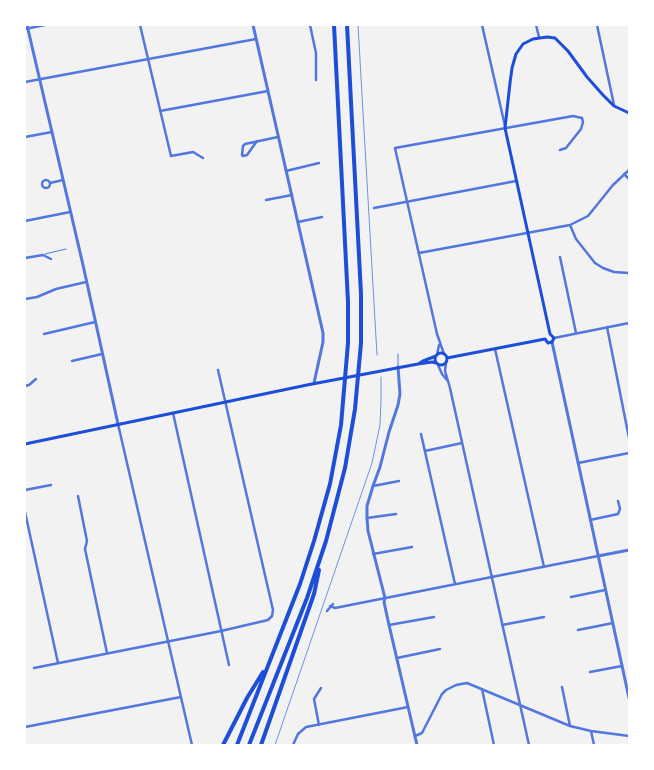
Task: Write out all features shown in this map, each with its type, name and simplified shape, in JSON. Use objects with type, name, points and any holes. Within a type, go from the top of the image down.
[{"type":"highway","points":[[237,745],[305,570],[319,527],[333,469],[344,395],[348,343],[348,295],[334,25]]},
{"type":"highway","points":[[249,745],[322,556],[335,512],[356,409],[361,343],[361,294],[347,25]]},
{"type":"highway","points":[[261,745],[314,594],[322,556]]},
{"type":"highway","points":[[223,745],[247,698],[268,664]]},
{"type":"main road","points":[[545,339],[548,343],[552,342],[554,338],[550,334],[505,128],[514,59],[523,44],[539,37],[547,36],[555,38],[568,51],[587,77],[603,95],[614,106],[629,113]]},
{"type":"main road","points":[[447,358],[545,339],[547,335],[550,334]]},
{"type":"main road","points":[[25,444],[314,383],[398,367],[432,362],[442,365],[446,363],[447,358],[444,354],[440,353],[418,364]]},
{"type":"main road","points":[[436,355],[435,360],[437,364]]},
{"type":"street","points":[[45,25],[27,27],[64,180],[102,354],[192,745]]},
{"type":"street","points":[[140,25],[171,156],[192,152],[203,158]]},
{"type":"street","points":[[253,25],[323,333],[323,342],[314,383]]},
{"type":"street","points":[[310,25],[316,52],[316,80]]},
{"type":"street","points":[[482,25],[505,128]]},
{"type":"street","points":[[536,25],[539,37]]},
{"type":"street","points":[[597,25],[614,106]]},
{"type":"street","points":[[25,82],[256,39]]},
{"type":"street","points":[[160,111],[268,91]]},
{"type":"street","points":[[444,354],[439,342],[395,148],[573,116],[582,118],[583,122],[581,129],[566,148],[560,150]]},
{"type":"street","points":[[25,137],[52,132]]},
{"type":"street","points":[[257,141],[247,155],[243,156],[243,146],[245,144],[257,141],[278,137]]},
{"type":"street","points":[[286,171],[319,164]]},
{"type":"street","points":[[419,253],[570,225],[588,216],[613,185],[629,170]]},
{"type":"street","points":[[624,174],[629,180]]},
{"type":"street","points":[[50,183],[64,180]]},
{"type":"street","points":[[374,208],[516,181]]},
{"type":"street","points":[[266,200],[292,195]]},
{"type":"street","points":[[25,221],[70,212]]},
{"type":"street","points":[[298,222],[322,217]]},
{"type":"street","points":[[570,225],[576,239],[595,262],[603,268],[614,272],[629,273]]},
{"type":"street","points":[[25,258],[43,255],[51,259]]},
{"type":"street","points":[[560,257],[576,333]]},
{"type":"street","points":[[25,299],[37,297],[56,289],[86,282]]},
{"type":"street","points":[[44,334],[95,322]]},
{"type":"street","points":[[554,338],[629,323]]},
{"type":"street","points":[[607,327],[629,438]]},
{"type":"street","points":[[436,355],[439,350],[439,342]]},
{"type":"street","points":[[552,342],[629,698]]},
{"type":"street","points":[[495,348],[544,567]]},
{"type":"street","points":[[72,361],[102,354]]},
{"type":"street","points":[[446,363],[445,371],[447,381],[529,745]]},
{"type":"street","points":[[437,364],[447,381]]},
{"type":"street","points":[[398,367],[400,394],[398,405],[367,506],[367,518],[373,554],[385,598],[384,602],[389,625],[417,745]]},
{"type":"street","points":[[34,668],[221,631],[268,620],[272,616],[273,610],[218,370]]},
{"type":"street","points":[[25,386],[29,385],[36,379]]},
{"type":"street","points":[[173,413],[229,665]]},
{"type":"street","points":[[422,434],[455,584]]},
{"type":"street","points":[[425,451],[462,444]]},
{"type":"street","points":[[578,463],[629,453]]},
{"type":"street","points":[[373,486],[399,481]]},
{"type":"street","points":[[25,490],[51,485]]},
{"type":"street","points":[[78,496],[87,541],[85,548],[107,653]]},
{"type":"street","points":[[590,520],[618,514],[620,509],[618,501]]},
{"type":"street","points":[[25,512],[58,663]]},
{"type":"street","points":[[367,518],[396,514]]},
{"type":"street","points":[[25,536],[30,536]]},
{"type":"street","points":[[373,554],[412,547]]},
{"type":"street","points":[[330,606],[335,608],[629,550]]},
{"type":"street","points":[[571,597],[605,590]]},
{"type":"street","points":[[327,611],[333,604]]},
{"type":"street","points":[[502,625],[544,617]]},
{"type":"street","points":[[389,625],[434,618]]},
{"type":"street","points":[[578,630],[612,623]]},
{"type":"street","points":[[397,658],[440,649]]},
{"type":"street","points":[[590,672],[622,666]]},
{"type":"street","points":[[415,736],[422,733],[442,694],[446,690],[456,685],[466,683],[570,726],[591,731],[629,736]]},
{"type":"street","points":[[562,687],[570,726]]},
{"type":"street","points":[[319,725],[314,699],[321,688]]},
{"type":"street","points":[[482,690],[494,745]]},
{"type":"street","points":[[25,727],[181,697]]},
{"type":"street","points":[[293,745],[296,736],[306,727],[408,707]]},
{"type":"street","points":[[591,731],[594,745]]},
{"type":"lane","points":[[43,255],[66,250]]},
{"type":"lane","points":[[398,354],[398,367]]},
{"type":"tram line","points":[[358,25],[377,355]]},
{"type":"tram line","points":[[275,745],[372,463],[380,425],[381,377]]}]
